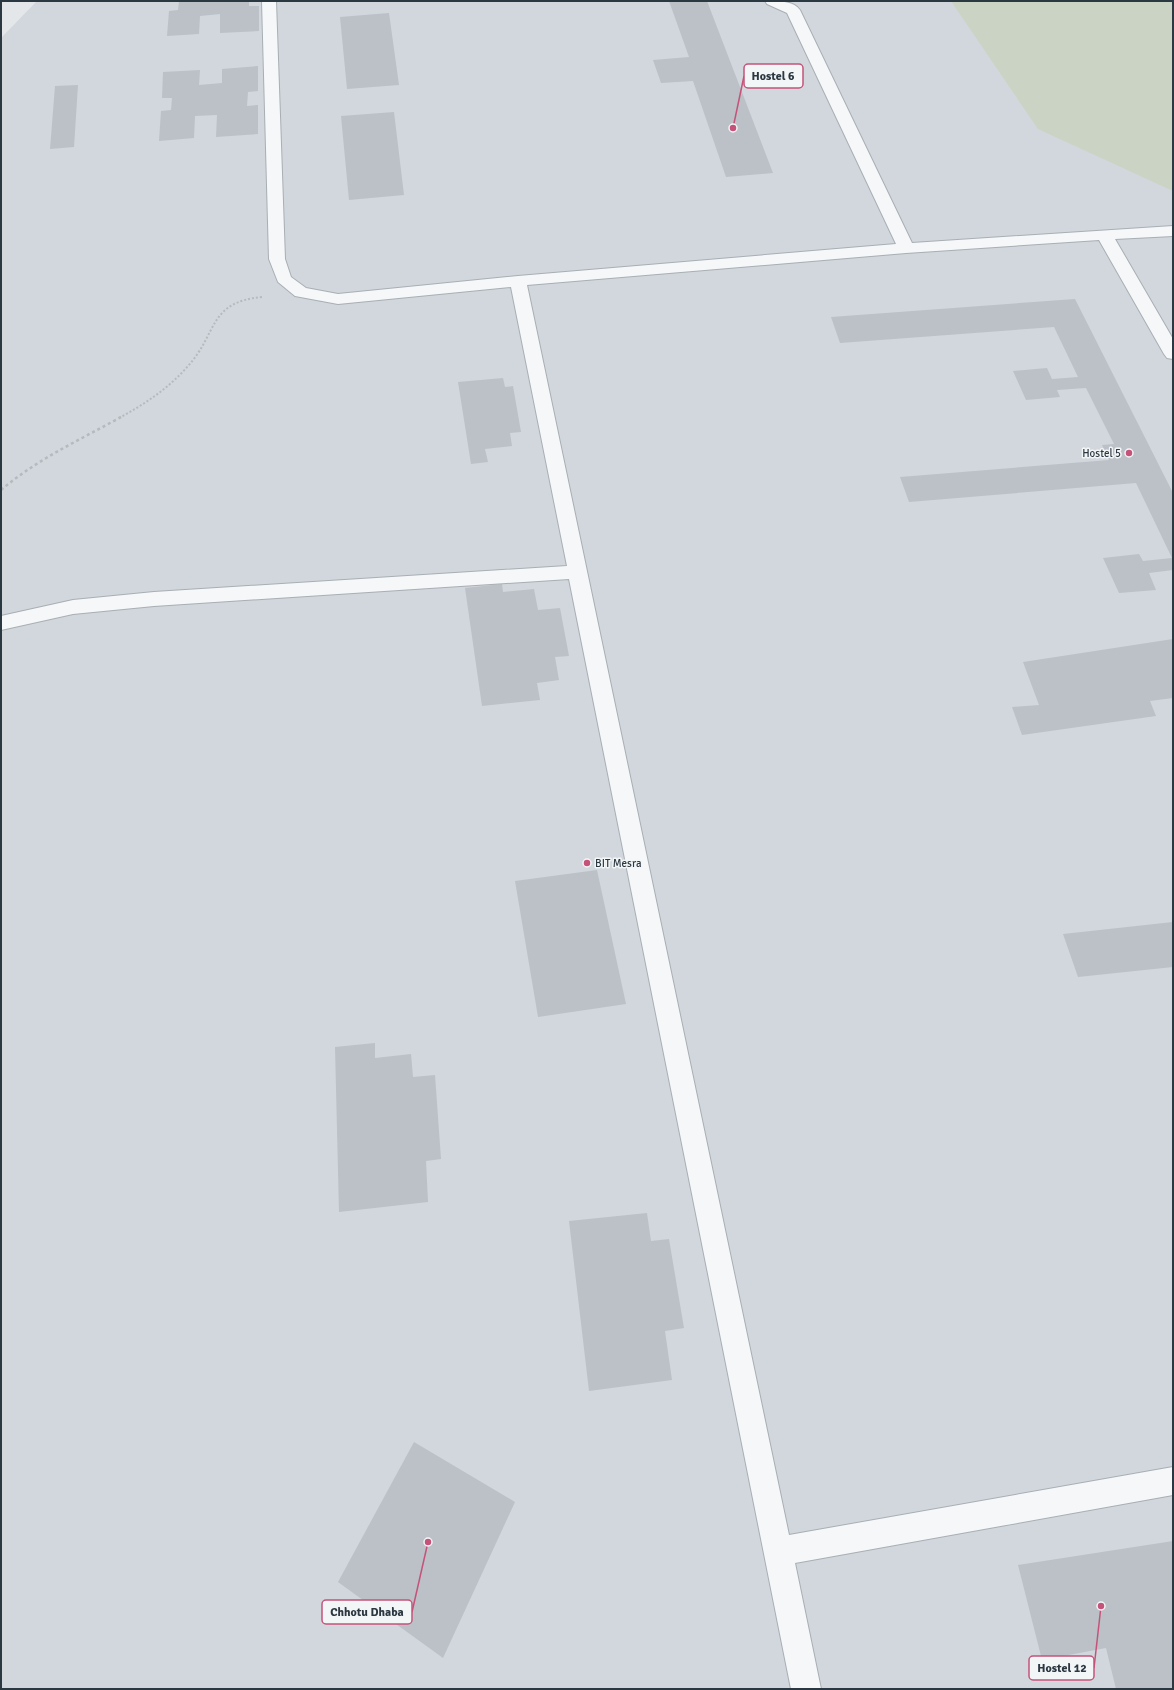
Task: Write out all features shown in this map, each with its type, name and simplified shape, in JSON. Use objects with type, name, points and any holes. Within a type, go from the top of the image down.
[{"type":"street","points":[[269,1],[277,259],[284,279],[301,292],[338,299],[518,281],[906,248],[1173,231]]},
{"type":"street","points":[[772,1],[798,7],[906,248]]},
{"type":"street","points":[[1104,235],[1173,354]]},
{"type":"street","points":[[518,281],[806,1689]]},
{"type":"street","points":[[1,623],[73,607],[154,598],[577,572]]},
{"type":"street","points":[[778,1552],[1173,1481]]},
{"type":"path","points":[[1,490],[34,464],[128,416],[150,401],[173,382],[190,363],[201,348],[219,316],[229,306],[241,300],[301,292]]},
{"type":"shaded area","name":"BIT Mesra","points":[[37,1],[1173,1],[1173,1689],[1,1689],[1,38]]},
{"type":"shaded area","points":[[951,1],[1173,1],[1173,191],[1038,129]]},
{"type":"building","points":[[179,1],[249,1],[249,6],[259,6],[259,31],[220,33],[220,14],[200,16],[199,34],[167,36],[169,11],[178,10]]},
{"type":"building","points":[[669,1],[707,1],[773,173],[726,177],[693,81],[661,83],[653,60],[689,57]]},
{"type":"building","points":[[389,13],[399,85],[347,89],[340,17]]},
{"type":"building","points":[[258,66],[258,91],[248,92],[247,106],[258,105],[258,134],[216,137],[217,115],[195,116],[194,138],[159,141],[161,111],[171,110],[172,98],[162,98],[163,72],[200,70],[199,85],[222,83],[222,69]]},
{"type":"building","points":[[78,85],[74,147],[50,149],[55,86]]},
{"type":"building","points":[[394,112],[404,195],[349,200],[341,116]]},
{"type":"building","name":"Hostel 5","points":[[1075,299],[1173,493],[1173,570],[1149,573],[1156,590],[1119,593],[1103,558],[1139,554],[1143,561],[1172,558],[1136,483],[909,502],[900,477],[1109,460],[1102,445],[1114,444],[1086,388],[1057,390],[1060,397],[1026,400],[1013,371],[1047,368],[1052,379],[1078,377],[1054,327],[840,343],[831,317]]},
{"type":"building","points":[[503,378],[505,387],[513,386],[521,432],[510,433],[512,446],[485,449],[488,462],[471,464],[458,382]]},
{"type":"building","points":[[502,584],[503,592],[534,589],[538,610],[560,608],[569,656],[555,657],[559,680],[537,683],[540,700],[482,706],[465,588]]},
{"type":"building","points":[[1173,639],[1173,698],[1150,701],[1156,716],[1022,735],[1012,707],[1039,705],[1023,662]]},
{"type":"building","points":[[597,870],[626,1004],[538,1017],[515,881]]},
{"type":"building","points":[[1173,922],[1173,967],[1078,977],[1063,934]]},
{"type":"building","points":[[375,1043],[375,1058],[411,1054],[413,1077],[435,1075],[441,1159],[426,1161],[428,1202],[339,1212],[335,1047]]},
{"type":"building","points":[[647,1213],[651,1241],[669,1239],[684,1328],[665,1331],[672,1380],[589,1391],[569,1221]]},
{"type":"building","points":[[414,1442],[515,1502],[443,1658],[338,1582]]},
{"type":"building","points":[[1173,1541],[1173,1689],[1116,1689],[1106,1648],[1042,1660],[1018,1565]]},
{"type":"place","name":"Hostel 6","points":[[733,128]]},
{"type":"place","name":"Hostel 5","points":[[1129,453]]},
{"type":"place","name":"BIT Mesra","points":[[587,863]]},
{"type":"place","name":"Chhotu Dhaba","points":[[428,1542]]},
{"type":"place","name":"Hostel 12","points":[[1101,1606]]}]
